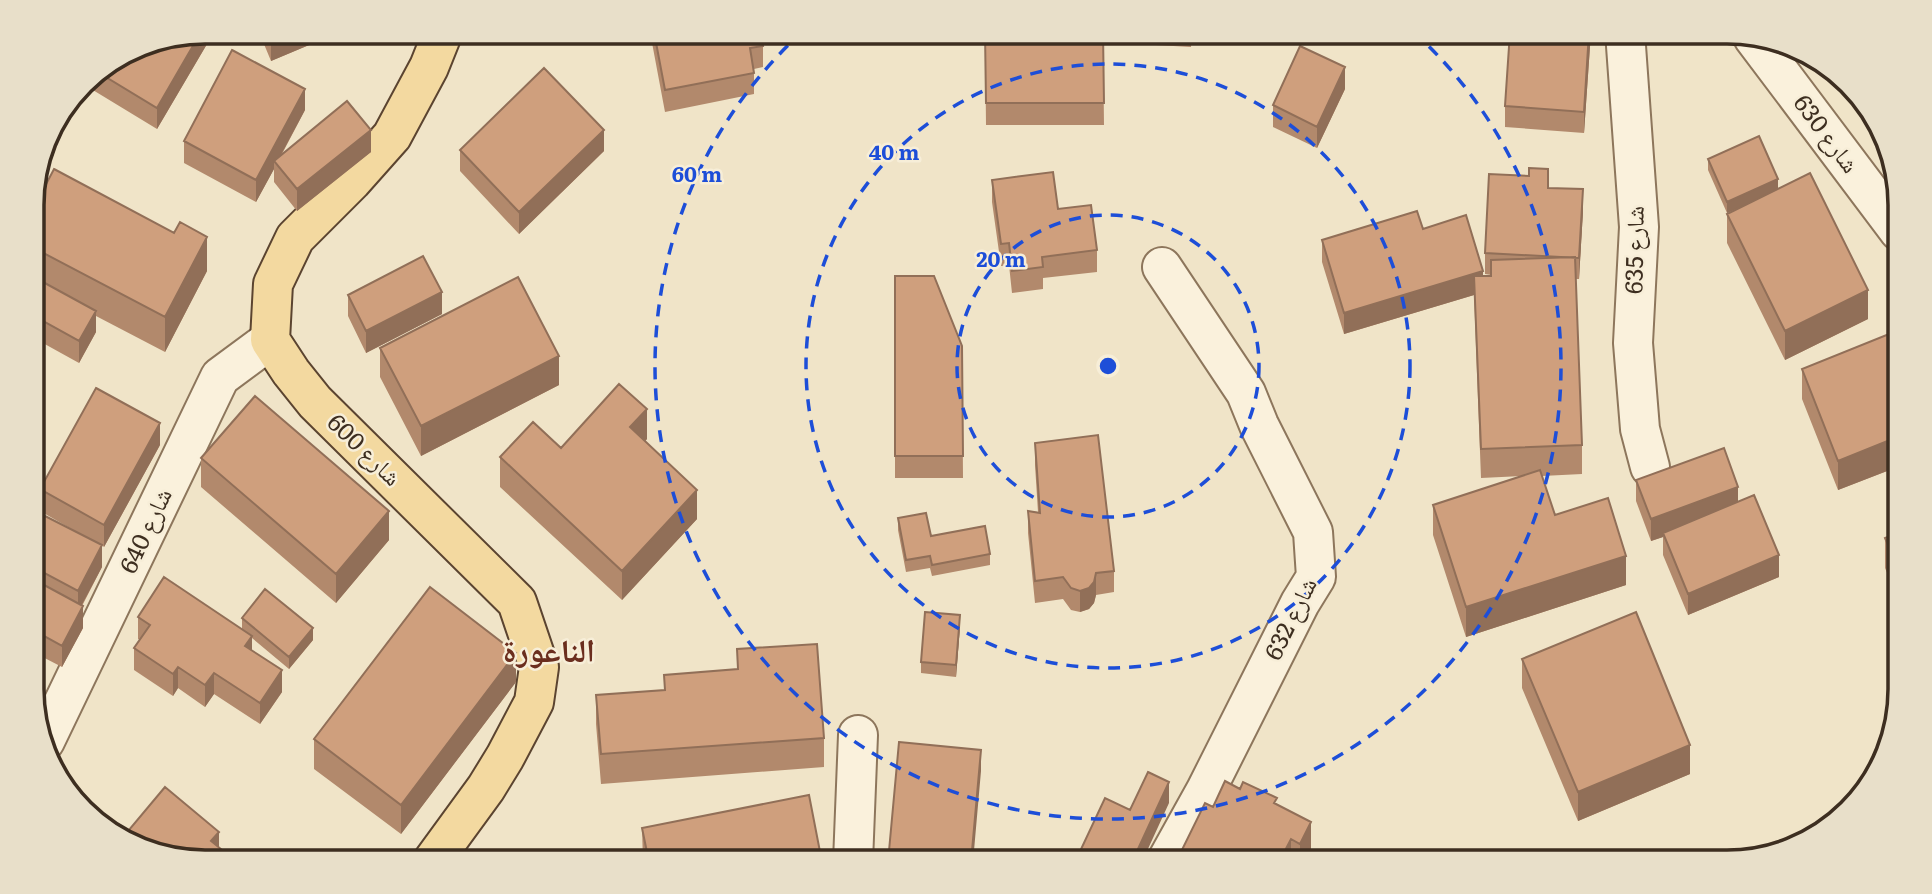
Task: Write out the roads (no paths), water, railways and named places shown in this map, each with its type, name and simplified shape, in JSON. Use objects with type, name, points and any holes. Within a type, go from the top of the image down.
[{"type":"main road","points":[[270,340],[272,284],[295,238],[392,136],[429,67],[438,44]]},
{"type":"main road","name":"شارع 600","points":[[270,340],[315,402],[517,602],[539,667],[534,702],[517,735],[486,789],[441,850]]},
{"type":"street","name":"شارع 635","points":[[1626,44],[1639,227],[1633,343],[1640,429],[1650,467]]},
{"type":"street","name":"شارع 630","points":[[1761,48],[1888,216]]},
{"type":"street","name":"شارع 632","points":[[1162,267],[1246,393],[1259,425],[1313,532],[1316,577],[1294,614],[1206,790],[1173,850]]},
{"type":"street","name":"شارع 640","points":[[49,732],[220,377],[270,340]]},
{"type":"street","points":[[853,850],[858,734]]},
{"type":"district","name":"الناعورة","points":[[549,651]]}]
